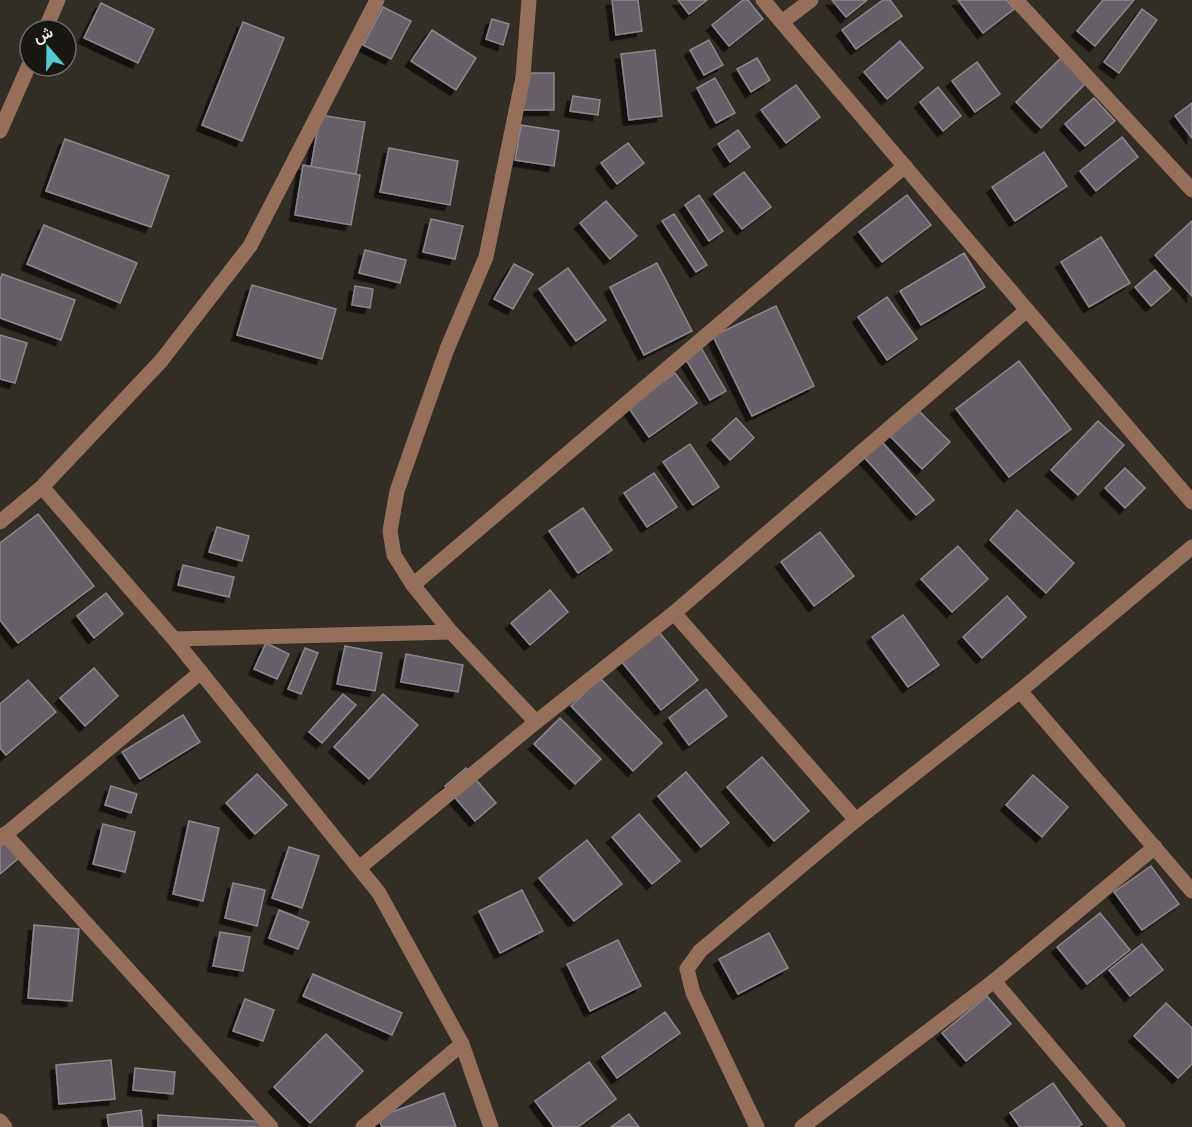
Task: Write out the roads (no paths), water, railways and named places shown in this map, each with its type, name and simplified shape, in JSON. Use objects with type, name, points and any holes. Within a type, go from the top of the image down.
[{"type":"street","points":[[50,18],[58,0]]},
{"type":"street","points":[[0,522],[42,487],[161,361],[250,246],[377,0]]},
{"type":"street","points":[[529,0],[523,77],[486,257],[447,349],[397,491],[390,531],[394,555],[413,585],[451,632],[536,722]]},
{"type":"street","points":[[763,0],[1192,502]]},
{"type":"street","points":[[782,22],[811,0]]},
{"type":"street","points":[[1016,0],[1192,190]]},
{"type":"street","points":[[0,131],[23,78]]},
{"type":"street","points":[[413,585],[905,166]]},
{"type":"street","points":[[359,868],[674,612],[1027,310]]},
{"type":"street","points":[[42,487],[174,639],[379,893],[462,1044],[491,1127]]},
{"type":"street","points":[[757,1127],[693,993],[687,969],[700,951],[856,820],[1020,691],[1192,547]]},
{"type":"street","points":[[674,612],[856,820]]},
{"type":"street","points":[[174,639],[451,632]]},
{"type":"street","points":[[201,672],[3,837],[271,1127]]},
{"type":"street","points":[[1020,691],[1192,891]]},
{"type":"street","points":[[802,1127],[994,981],[1155,847]]},
{"type":"street","points":[[994,981],[1118,1127]]},
{"type":"street","points":[[363,1127],[462,1044]]},
{"type":"street","points":[[0,1121],[5,1127]]}]
